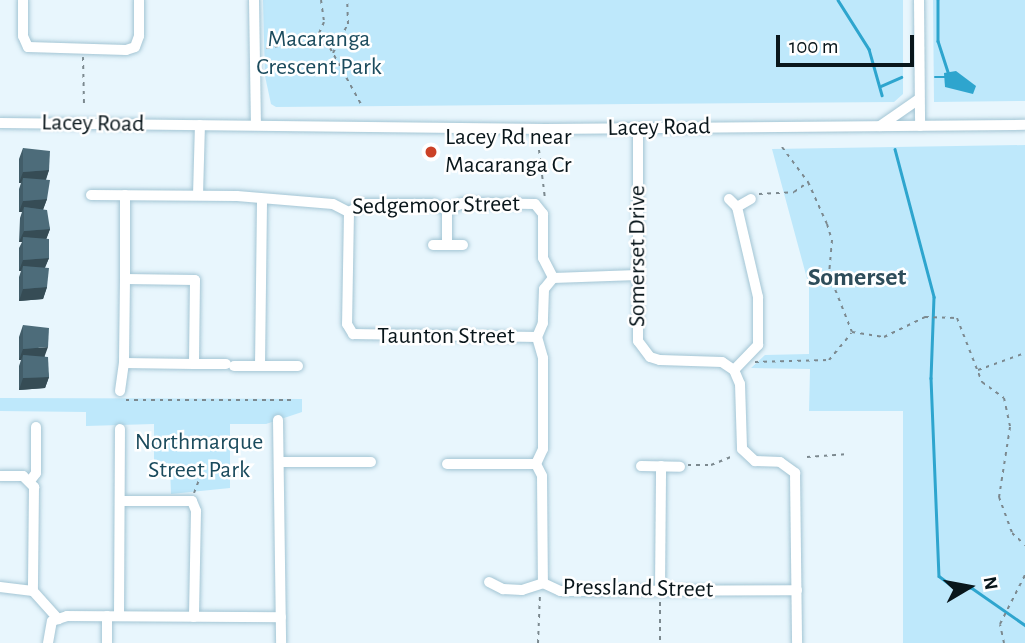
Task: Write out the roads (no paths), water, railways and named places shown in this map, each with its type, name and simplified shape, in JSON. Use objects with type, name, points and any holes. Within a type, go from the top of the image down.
[{"type":"street","points":[[23,0],[23,36],[29,47],[82,49],[135,47],[139,0]]},
{"type":"street","points":[[254,0],[256,125]]},
{"type":"street","points":[[919,0],[920,126]]},
{"type":"street","points":[[880,126],[919,99]]},
{"type":"street","name":"Lacey Road","points":[[0,123],[639,129],[1025,125]]},
{"type":"street","points":[[198,195],[200,125]]},
{"type":"street","name":"Somerset Drive","points":[[639,129],[638,341],[643,351],[660,360],[722,362],[734,370]]},
{"type":"street","name":"Sedgemoor Street","points":[[91,195],[198,195],[262,199],[332,204],[349,212],[363,204],[434,204],[447,210],[463,203],[535,204],[543,214],[544,258],[553,278]]},
{"type":"street","points":[[120,391],[124,363],[125,195]]},
{"type":"street","points":[[260,366],[262,199]]},
{"type":"street","points":[[751,199],[733,203],[758,297],[758,345],[734,370],[740,384],[742,449],[755,461],[780,462],[794,474],[797,643]]},
{"type":"street","points":[[447,210],[447,245]]},
{"type":"street","name":"Taunton Street","points":[[349,212],[347,324],[353,334],[537,337]]},
{"type":"street","points":[[433,245],[463,245]]},
{"type":"street","points":[[553,278],[638,275]]},
{"type":"street","name":"Pressland Street","points":[[553,278],[544,289],[543,323],[537,337],[543,358],[543,449],[536,464],[542,476],[543,583],[560,591],[797,590]]},
{"type":"street","points":[[125,279],[195,280],[194,364]]},
{"type":"street","points":[[124,363],[298,366]]},
{"type":"street","points":[[278,420],[281,462],[281,643]]},
{"type":"street","points":[[30,481],[36,473],[36,426]]},
{"type":"street","points":[[119,616],[120,429]]},
{"type":"street","points":[[281,462],[372,463]]},
{"type":"street","points":[[447,464],[536,464]]},
{"type":"street","points":[[641,466],[680,467]]},
{"type":"street","points":[[660,466],[660,590]]},
{"type":"street","points":[[0,476],[30,481],[34,487],[33,591]]},
{"type":"street","points":[[120,501],[192,501],[196,511],[194,617]]},
{"type":"street","points":[[489,582],[503,589],[522,590],[543,583]]},
{"type":"street","points":[[0,587],[33,591],[58,619]]},
{"type":"street","points":[[48,643],[48,628],[58,619],[107,616],[281,617]]},
{"type":"street","points":[[107,616],[107,643]]},
{"type":"water","points":[[956,71],[976,86],[973,94],[945,87],[944,73]]},
{"type":"waterway","points":[[838,0],[869,49],[882,95]]},
{"type":"waterway","points":[[938,0],[938,41],[948,72]]},
{"type":"waterway","points":[[881,86],[901,77]]},
{"type":"waterway","points":[[935,77],[947,77]]},
{"type":"waterway","points":[[895,149],[934,297],[931,378],[939,576],[951,585],[972,588],[1025,625]]},
{"type":"place","name":"Lacey Rd near Macaranga Cr","points":[[431,152]]},
{"type":"district","name":"Somerset","points":[[857,278]]},
{"type":"park label","name":"Macaranga Crescent Park","points":[[319,54]]},
{"type":"park label","name":"Northmarque Street Park","points":[[199,457]]}]
